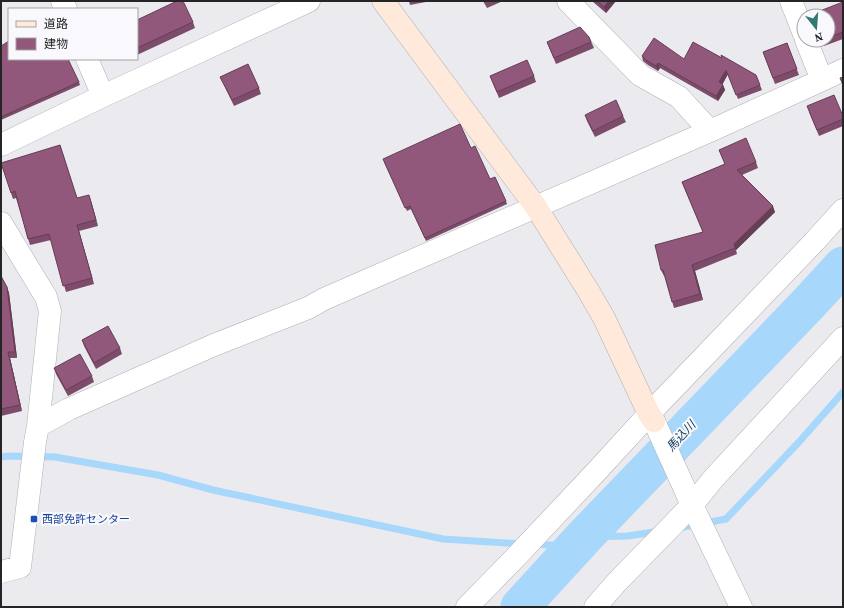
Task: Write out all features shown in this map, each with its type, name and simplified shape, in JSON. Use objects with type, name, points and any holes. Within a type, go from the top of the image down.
[{"type":"street","points":[[1,145],[103,96],[310,1]]},
{"type":"street","points":[[383,1],[536,207],[589,292],[604,318],[742,607]]},
{"type":"street","points":[[568,1],[640,75],[680,97],[710,131]]},
{"type":"street","points":[[791,1],[796,14]]},
{"type":"street","points":[[809,48],[822,80]]},
{"type":"street","points":[[87,60],[103,96]]},
{"type":"street","points":[[36,434],[69,409],[192,355],[308,308],[324,299],[710,131],[843,70]]},
{"type":"street","points":[[467,607],[595,473],[652,418],[843,210]]},
{"type":"street","points":[[1,224],[46,297],[50,311],[20,567],[1,572]]},
{"type":"street","points":[[595,607],[843,338]]},
{"type":"building","points":[[177,1],[183,1],[193,22],[138,48],[138,20]]},
{"type":"building","points":[[597,1],[609,1],[604,7]]},
{"type":"building","points":[[843,2],[843,32],[836,35],[836,8],[828,8]]},
{"type":"building","points":[[580,27],[589,37],[591,42],[554,58],[547,42]]},
{"type":"building","points":[[654,38],[684,59],[693,42],[722,58],[721,55],[756,75],[760,85],[736,95],[726,70],[719,82],[723,85],[716,96],[658,63],[656,66],[646,60],[642,56]]},
{"type":"building","points":[[8,42],[8,60],[68,60],[79,82],[1,117],[1,46]]},
{"type":"building","points":[[787,43],[797,69],[773,78],[763,52]]},
{"type":"building","points":[[527,60],[534,76],[497,92],[490,76]]},
{"type":"building","points":[[248,64],[259,88],[232,100],[220,77]]},
{"type":"building","points":[[843,77],[843,85],[840,78]]},
{"type":"building","points":[[834,95],[843,119],[817,130],[807,106]]},
{"type":"building","points":[[616,100],[623,116],[593,131],[585,115]]},
{"type":"building","points":[[460,124],[471,148],[475,146],[490,179],[495,177],[506,201],[425,238],[410,206],[405,208],[383,159]]},
{"type":"building","points":[[746,138],[756,162],[737,170],[773,206],[734,244],[735,248],[692,265],[700,294],[672,302],[663,270],[661,270],[655,245],[703,232],[682,182],[725,164],[719,150]]},
{"type":"building","points":[[60,145],[77,198],[89,195],[96,220],[77,225],[92,278],[63,286],[49,234],[28,239],[15,191],[11,193],[1,163]]},
{"type":"building","points":[[1,276],[7,287],[15,352],[8,352],[20,405],[1,409]]},
{"type":"building","points":[[108,326],[120,348],[94,363],[82,340]]},
{"type":"building","points":[[80,354],[92,376],[66,390],[54,368]]},
{"type":"waterway","name":"馬込川","points":[[520,607],[584,537],[843,266]]},
{"type":"waterway","points":[[678,528],[726,519],[799,442],[843,392]]},
{"type":"waterway","points":[[1,457],[55,457],[158,475],[213,490],[443,539],[522,544]]},
{"type":"waterway","points":[[534,544],[563,546],[584,537],[628,536],[660,531]]},
{"type":"place","name":"西部免許センター","points":[[34,519]]}]
